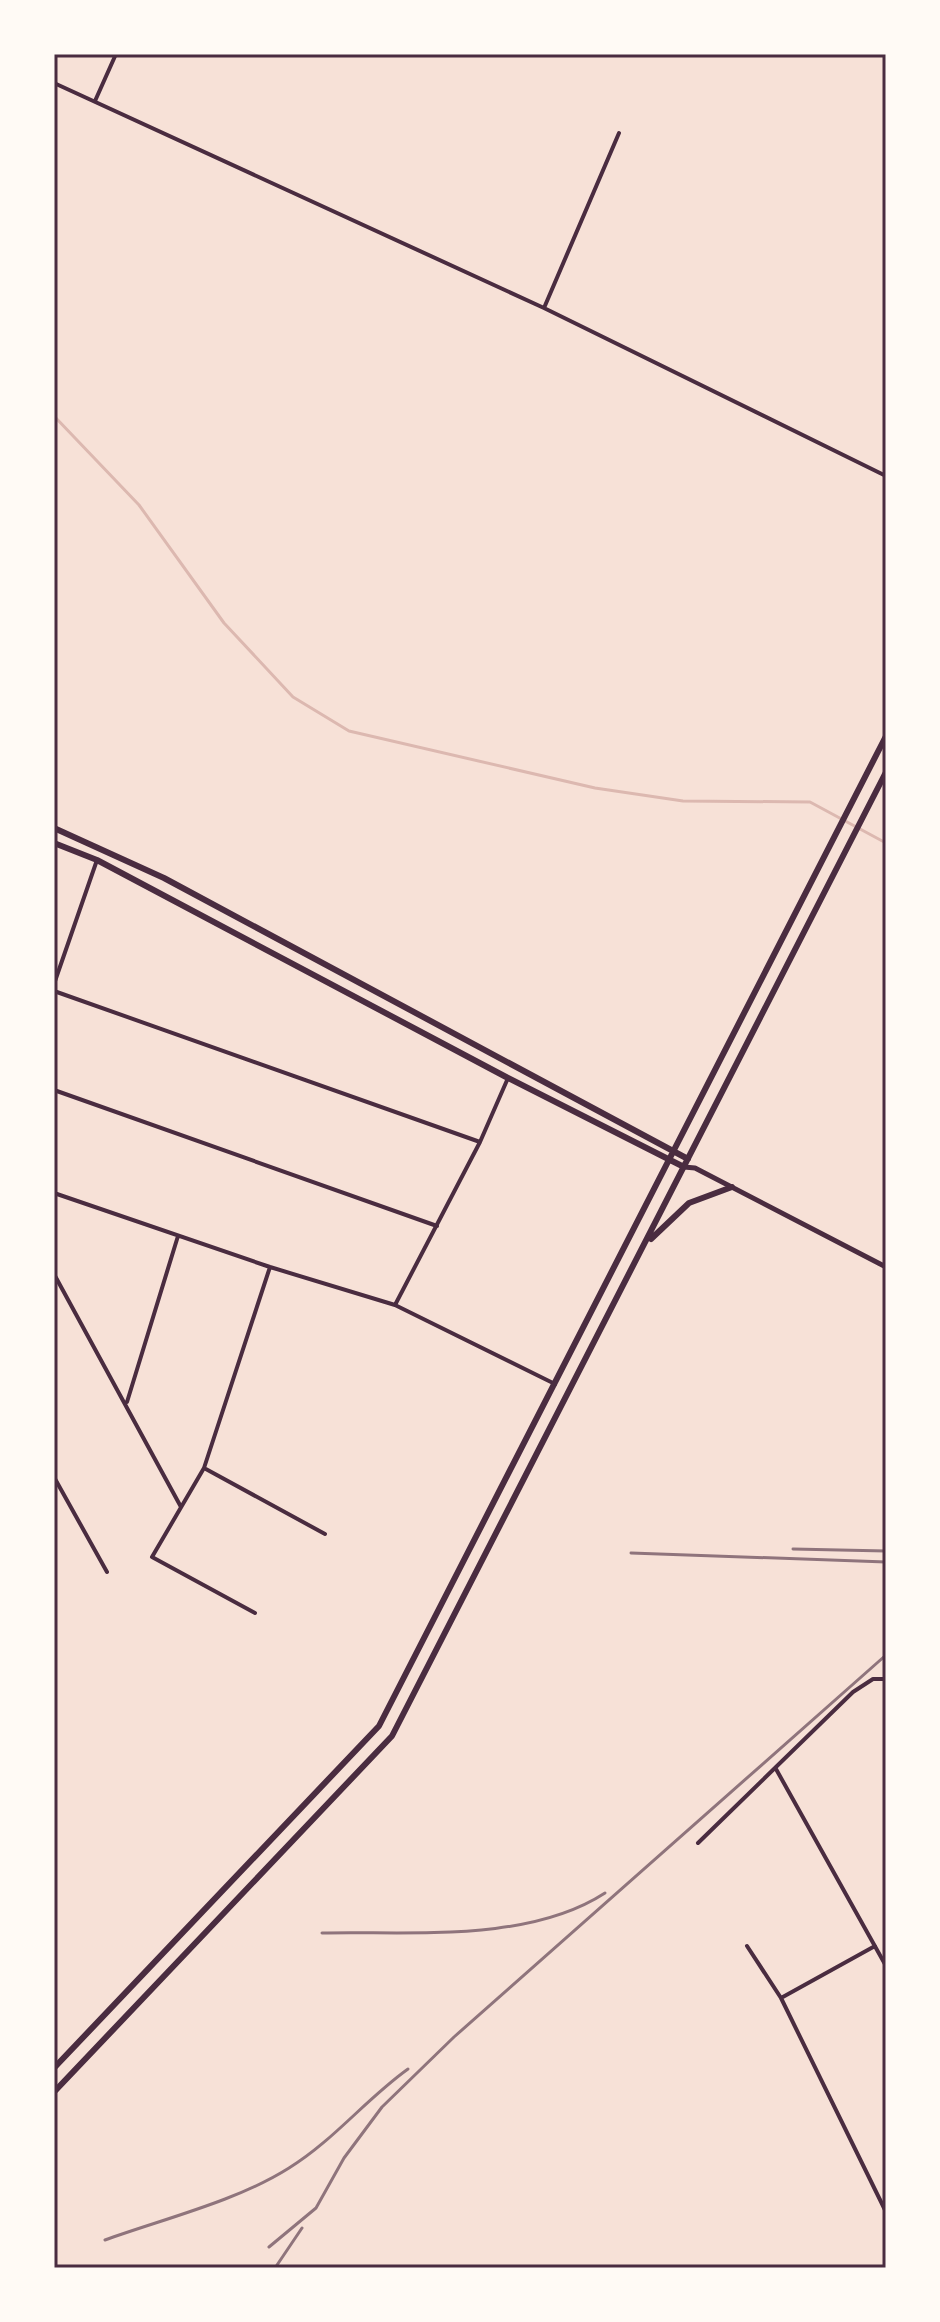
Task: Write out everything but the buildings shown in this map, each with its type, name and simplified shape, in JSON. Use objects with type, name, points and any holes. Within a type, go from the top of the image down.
[{"type":"main road","points":[[54,2068],[379,1726],[886,736]]},
{"type":"main road","points":[[54,2092],[392,1736],[886,772]]},
{"type":"main road","points":[[54,828],[164,878],[688,1159]]},
{"type":"main road","points":[[54,843],[97,860],[508,1078],[684,1167]]},
{"type":"main road","points":[[646,1245],[689,1203],[732,1187]]},
{"type":"main road","points":[[189,1924],[201,1934]]},
{"type":"street","points":[[95,101],[116,54]]},
{"type":"street","points":[[54,83],[544,308],[886,476]]},
{"type":"street","points":[[544,308],[619,133]]},
{"type":"street","points":[[54,984],[97,860]]},
{"type":"street","points":[[54,991],[480,1142]]},
{"type":"street","points":[[395,1305],[480,1142],[508,1078]]},
{"type":"street","points":[[54,1090],[437,1226]]},
{"type":"street","points":[[688,1159],[695,1168]]},
{"type":"street","points":[[684,1167],[695,1168],[886,1267]]},
{"type":"street","points":[[54,1193],[270,1267],[395,1305],[556,1384]]},
{"type":"street","points":[[126,1404],[178,1236]]},
{"type":"street","points":[[255,1613],[152,1557],[204,1468],[270,1267]]},
{"type":"street","points":[[54,1274],[182,1507]]},
{"type":"street","points":[[204,1468],[325,1534]]},
{"type":"street","points":[[54,1477],[107,1572]]},
{"type":"street","points":[[698,1843],[853,1692],[873,1679],[886,1679]]},
{"type":"street","points":[[886,1718],[886,1758]]},
{"type":"street","points":[[776,1769],[886,1966]]},
{"type":"street","points":[[747,1946],[781,1998],[886,2212]]},
{"type":"street","points":[[781,1998],[875,1946]]},
{"type":"waterway","points":[[54,416],[139,505],[224,623],[293,697],[349,731],[595,788],[683,801],[810,802],[886,843]]},
{"type":"railway","points":[[793,1549],[886,1551]]},
{"type":"railway","points":[[631,1553],[886,1562]]},
{"type":"railway","points":[[269,2247],[316,2208],[344,2158],[382,2107],[454,2037],[886,1655]]},
{"type":"railway","points":[[322,1933],[430,1933],[505,1927],[574,1909],[605,1893]]},
{"type":"railway","points":[[105,2240],[223,2200],[269,2180],[305,2157],[408,2069]]},
{"type":"railway","points":[[275,2268],[302,2228]]}]
